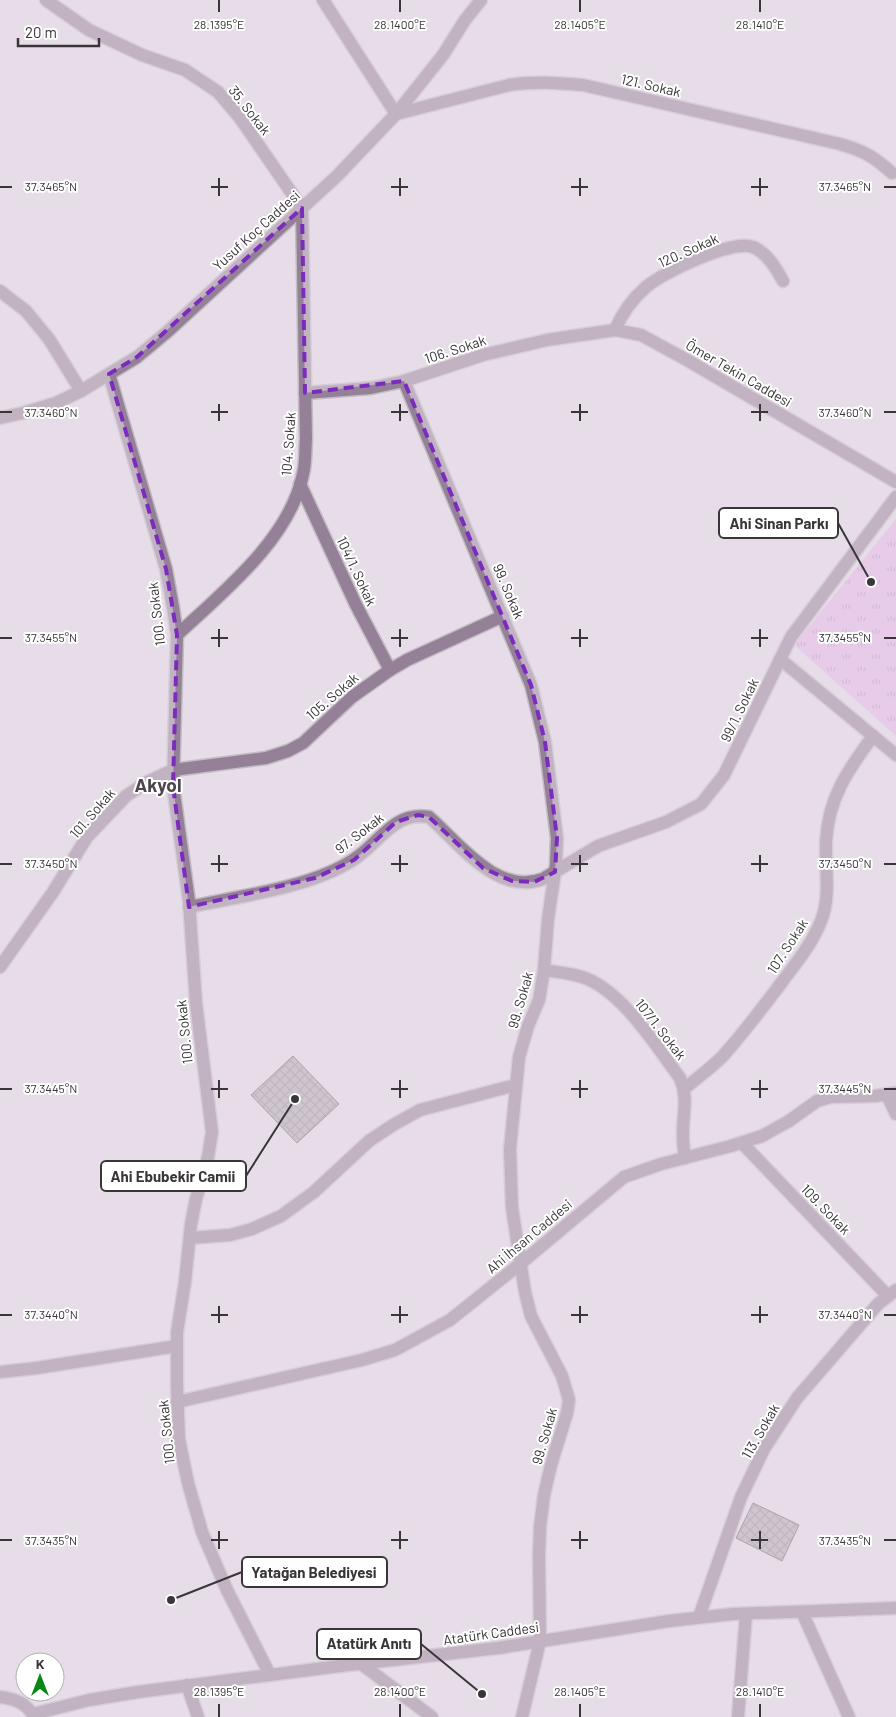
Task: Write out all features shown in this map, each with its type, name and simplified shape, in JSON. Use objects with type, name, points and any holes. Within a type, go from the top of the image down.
[{"type":"street","name":"35. Sokak","points":[[46,0],[89,30],[142,55],[185,70],[218,92],[240,118],[302,208]]},
{"type":"street","points":[[323,0],[396,114]]},
{"type":"street","name":"Yusuf Koç Caddesi","points":[[0,418],[56,403],[81,391],[145,351],[337,176],[396,114],[443,55],[481,0]]},
{"type":"street","name":"121. Sokak","points":[[396,114],[509,85],[528,82],[583,85],[858,149],[875,158],[892,173]]},
{"type":"street","name":"104. Sokak","points":[[177,635],[245,572],[264,550],[284,521],[296,497],[303,474],[306,440],[302,208]]},
{"type":"street","name":"120. Sokak","points":[[615,330],[626,307],[648,286],[691,262],[724,250],[740,246],[753,247],[771,262],[783,281]]},
{"type":"street","points":[[0,291],[26,311],[49,339],[81,391]]},
{"type":"street","name":"106. Sokak","points":[[305,394],[372,388],[404,381],[484,355],[546,340],[615,330]]},
{"type":"street","name":"Ömer Tekin Caddesi","points":[[615,330],[640,335],[687,360],[896,482]]},
{"type":"street","name":"100. Sokak","points":[[109,374],[166,569],[177,635],[173,786],[189,907],[196,1003],[212,1132],[208,1157],[196,1199],[177,1332],[179,1439],[188,1483],[202,1532],[227,1590],[270,1675]]},
{"type":"street","name":"99. Sokak","points":[[404,381],[531,685],[545,742],[557,838],[544,970],[539,1000],[528,1026],[519,1057],[510,1149],[512,1208],[524,1292],[531,1316],[562,1376],[569,1400],[544,1495],[539,1556],[540,1641],[522,1717]]},
{"type":"street","name":"104/1. Sokak","points":[[300,484],[356,605],[390,670]]},
{"type":"street","name":"99/1. Sokak","points":[[555,872],[598,846],[666,822],[701,804],[724,775],[791,637],[896,497]]},
{"type":"street","name":"105. Sokak","points":[[173,770],[266,758],[288,751],[303,743],[352,697],[390,670],[407,660],[503,616]]},
{"type":"street","points":[[780,659],[896,755]]},
{"type":"street","name":"107. Sokak","points":[[684,1089],[721,1058],[747,1027],[802,955],[821,921],[827,897],[826,842],[828,822],[835,795],[847,772],[873,736]]},
{"type":"street","name":"101. Sokak","points":[[0,967],[53,892],[87,837],[107,814],[126,796],[147,782],[173,770]]},
{"type":"street","name":"97. Sokak","points":[[189,907],[288,886],[315,878],[354,860],[396,822],[418,815],[429,817],[483,868],[512,881],[534,882],[555,872]]},
{"type":"street","name":"107/1. Sokak","points":[[544,970],[582,977],[599,984],[628,1009],[680,1078],[684,1089]]},
{"type":"street","points":[[190,1238],[230,1235],[252,1229],[281,1216],[314,1192],[369,1141],[420,1110],[516,1085]]},
{"type":"street","points":[[684,1089],[683,1138],[685,1158]]},
{"type":"street","points":[[891,1094],[896,1114]]},
{"type":"street","name":"Ahi İhsan Caddesi","points":[[177,1402],[362,1360],[395,1350],[450,1320],[624,1177],[640,1170],[762,1136],[789,1121],[817,1101],[831,1097],[891,1094]]},
{"type":"street","name":"109. Sokak","points":[[742,1143],[892,1293]]},
{"type":"street","name":"113. Sokak","points":[[698,1617],[741,1497],[764,1449],[797,1398],[858,1326],[878,1304],[892,1293]]},
{"type":"street","points":[[0,1372],[177,1346]]},
{"type":"street","name":"Atatürk Caddesi","points":[[0,1697],[12,1699],[23,1704],[34,1715],[89,1700],[360,1663],[498,1648],[698,1617],[896,1608]]},
{"type":"street","points":[[802,1612],[849,1717]]},
{"type":"street","points":[[738,1717],[746,1614]]},
{"type":"street","points":[[360,1663],[432,1717]]},
{"type":"street","points":[[187,1686],[198,1717]]},
{"type":"highlighted area","points":[[302,208],[305,393],[404,381],[531,685],[545,742],[557,838],[555,872],[534,882],[512,881],[483,868],[429,817],[418,815],[396,822],[354,860],[315,878],[189,907],[173,786],[177,635],[166,569],[109,374],[137,357]]},
{"type":"green space","points":[[896,519],[896,736],[794,645]]},
{"type":"building","points":[[293,1056],[339,1104],[297,1143],[251,1095]]},
{"type":"building","points":[[753,1503],[799,1525],[782,1561],[736,1538]]},
{"type":"place","name":"Ahi Sinan Parkı","points":[[871,582]]},
{"type":"place","name":"Ahi Ebubekir Camii","points":[[295,1099]]},
{"type":"place","name":"Yatağan Belediyesi","points":[[171,1600]]},
{"type":"place","name":"Atatürk Anıtı","points":[[482,1694]]},
{"type":"district","name":"Akyol","points":[[158,784]]}]
